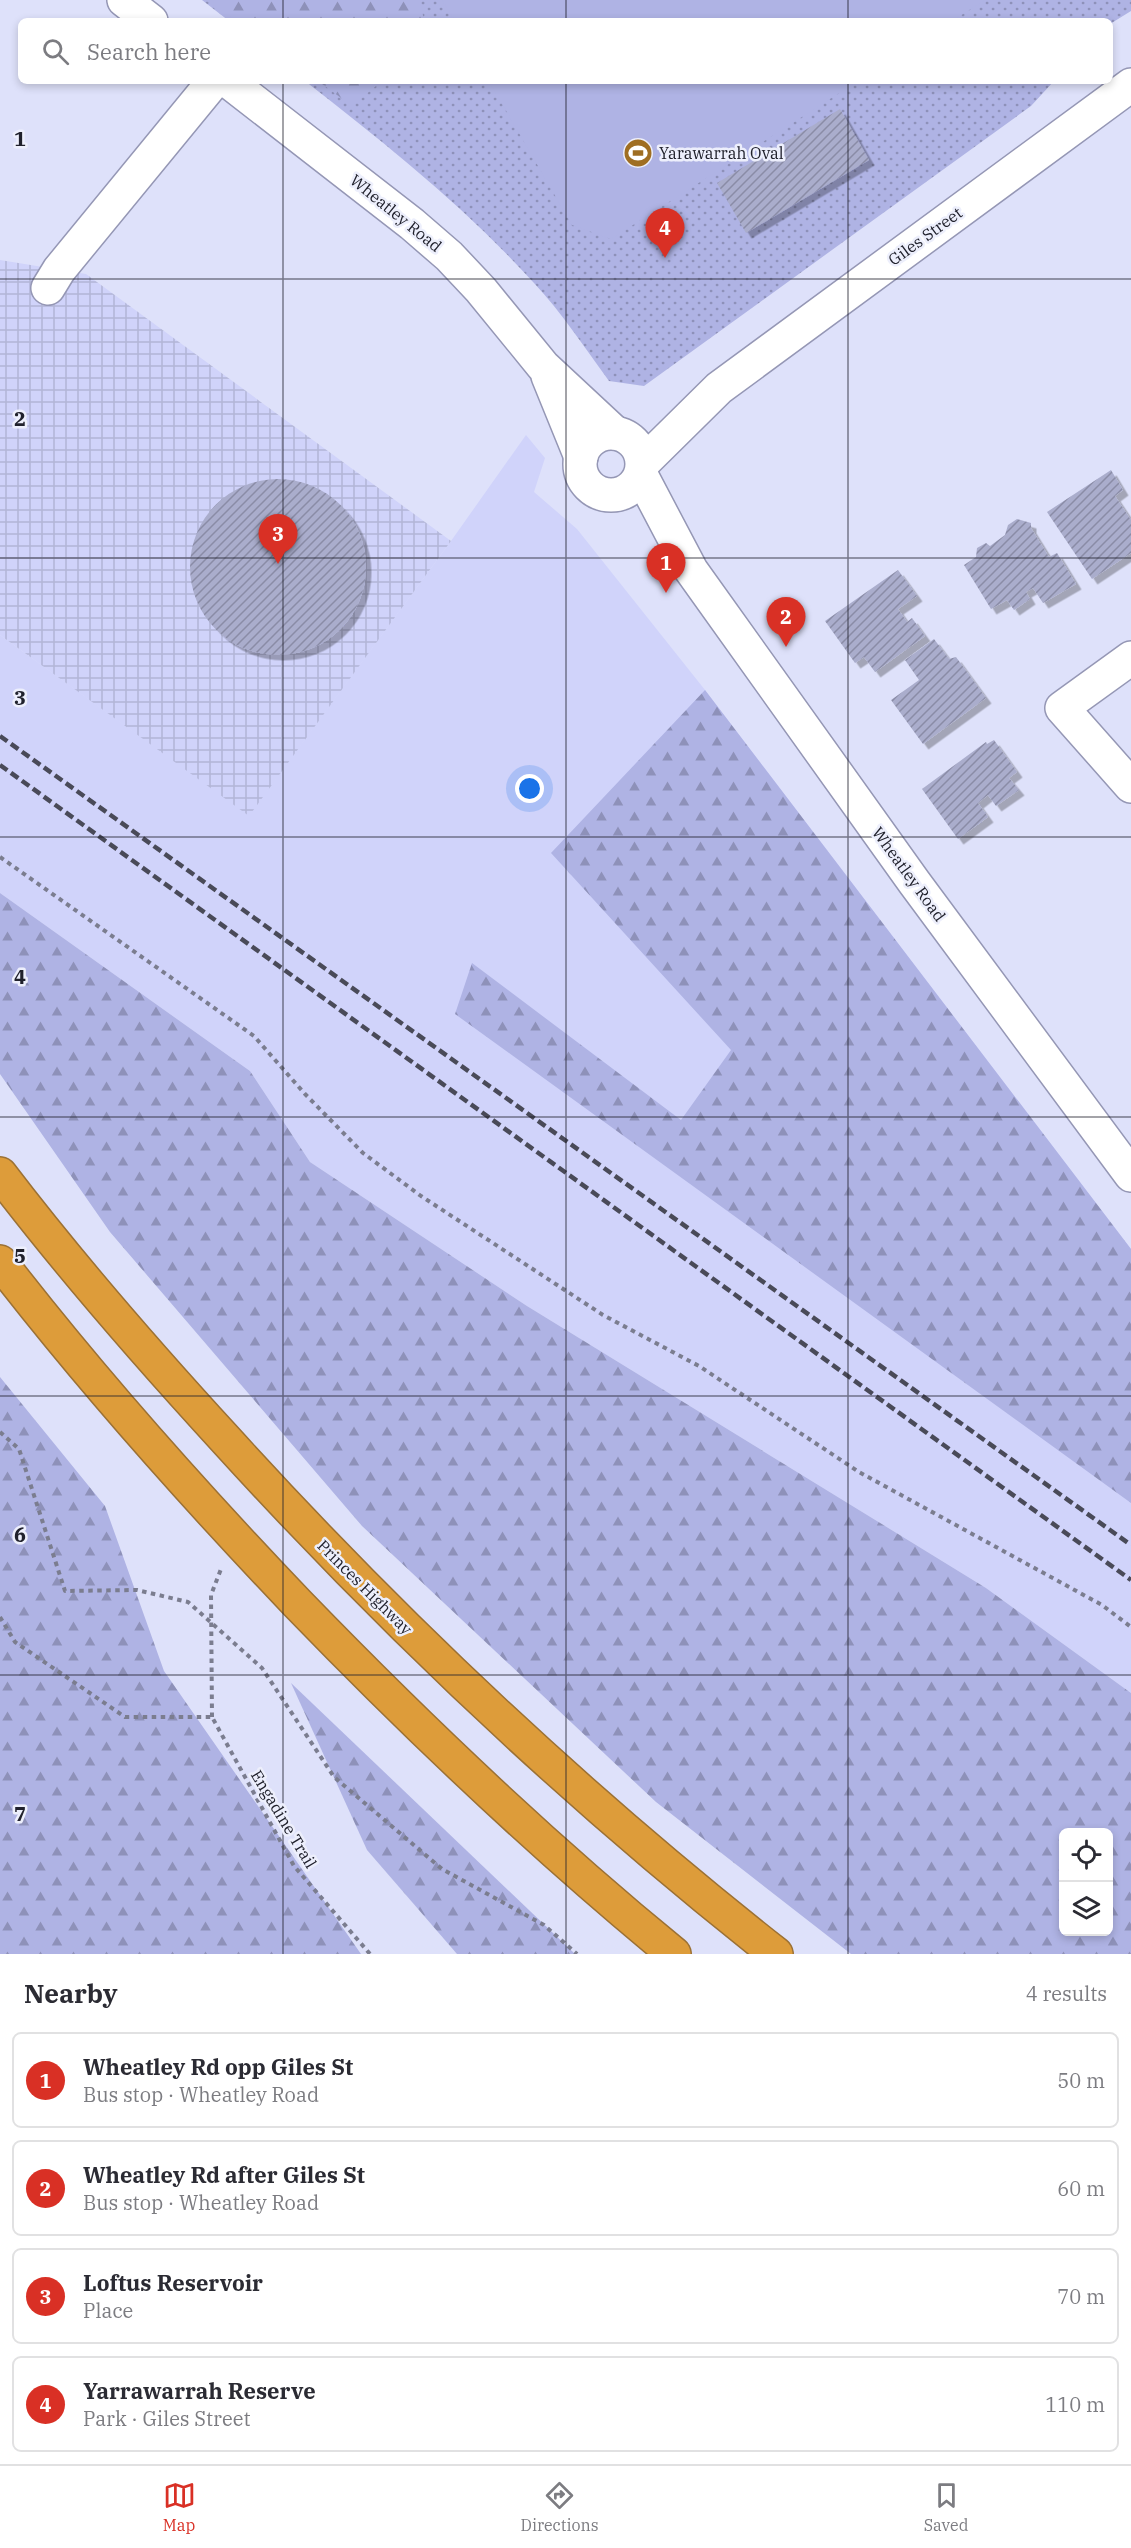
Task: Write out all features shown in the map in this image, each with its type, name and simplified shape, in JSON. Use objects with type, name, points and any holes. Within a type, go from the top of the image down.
[{"type":"highway","name":"Princes Highway","points":[[0,1174],[58,1250],[170,1379],[292,1513],[404,1627],[526,1743],[677,1876],[776,1954]]},
{"type":"highway","points":[[0,1262],[121,1410],[233,1535],[374,1683],[506,1809],[674,1954]]},
{"type":"street","points":[[124,0],[147,18]]},
{"type":"street","points":[[48,288],[59,270],[212,84]]},
{"type":"street","name":"Wheatley Road","points":[[232,84],[412,224],[449,256],[481,290],[543,366],[631,452],[691,570],[914,882],[1131,1175]]},
{"type":"street","name":"Giles Street","points":[[631,452],[1131,85]]},
{"type":"street","name":"Wheatley Road","points":[[543,366],[581,457]]},
{"type":"street","points":[[594,438],[631,452],[627,491],[616,495],[604,495],[593,489],[585,481],[580,469],[581,457],[594,438]]},
{"type":"street","name":"Wheatley Road","points":[[616,495],[691,570]]},
{"type":"street","points":[[1131,658],[1062,708],[1131,786]]},
{"type":"path","points":[[0,857],[254,1036],[304,1094],[363,1153],[421,1196],[603,1315],[699,1366],[859,1472],[1102,1605],[1131,1627]]},
{"type":"path","points":[[0,1432],[19,1449],[65,1591],[137,1590],[188,1602],[262,1668],[334,1777],[442,1869],[544,1925],[577,1954]]},
{"type":"path","name":"Engadine Trail","points":[[233,1535],[211,1595],[212,1717],[294,1866],[370,1954]]},
{"type":"path","points":[[0,1617],[15,1642],[125,1717],[212,1717]]},
{"type":"shaded area","points":[[0,260],[86,274],[451,541],[249,816],[0,635]]},
{"type":"shaded area","points":[[526,435],[545,458],[534,492],[577,529],[705,690],[1131,1249],[1131,1693],[986,1588],[527,1306],[310,1162],[250,1071],[0,893],[0,635],[249,815],[451,541]]},
{"type":"green space","points":[[202,0],[1131,0],[1131,11],[1113,22],[1113,18],[225,18]]},
{"type":"green space","points":[[208,0],[420,0],[423,18],[232,18]]},
{"type":"green space","points":[[442,0],[985,0],[957,18],[453,18]]},
{"type":"green space","points":[[309,84],[1051,84],[1031,106],[644,386],[609,381],[544,294],[508,255],[453,202]]},
{"type":"green space","points":[[322,84],[378,84],[352,106]]},
{"type":"green space","name":"Yarawarrah Oval","points":[[491,84],[853,84],[611,239],[572,225]]},
{"type":"green space","points":[[705,690],[1131,1249],[1131,1503],[455,1014],[472,963],[681,1120],[731,1050],[551,853]]},
{"type":"green space","points":[[0,893],[250,1071],[310,1162],[527,1306],[986,1588],[1131,1693],[1131,1954],[851,1954],[656,1802],[362,1526],[110,1232],[0,1074]]},
{"type":"green space","points":[[0,1377],[105,1506],[164,1671],[361,1954],[0,1954]]},
{"type":"green space","points":[[291,1683],[575,1954],[457,1954],[367,1850]]},
{"type":"building","points":[[840,109],[869,160],[746,233],[717,183]]},
{"type":"building","points":[[1111,470],[1123,490],[1115,496],[1131,520],[1131,553],[1092,579],[1047,512]]},
{"type":"building","points":[[278,479],[295,480],[312,485],[340,505],[360,533],[365,550],[365,584],[360,601],[340,629],[312,649],[295,654],[278,655],[261,654],[244,649],[216,629],[196,601],[191,584],[190,567],[191,550],[196,533],[216,505],[244,485],[261,480]]},
{"type":"building","points":[[1017,519],[1031,523],[1031,528],[1049,557],[1057,553],[1076,584],[1043,603],[1033,588],[1026,592],[1030,599],[1014,610],[1007,600],[991,609],[964,565],[976,557],[977,548],[986,543],[990,546],[1005,535],[1008,525]]},
{"type":"building","points":[[898,570],[917,596],[898,609],[907,622],[912,618],[925,636],[875,672],[864,657],[855,663],[825,621]]},
{"type":"building","points":[[934,639],[949,659],[956,657],[986,698],[923,744],[891,700],[919,680],[905,660]]},
{"type":"building","points":[[994,740],[1017,772],[1009,778],[1019,790],[996,806],[988,795],[978,803],[988,817],[958,839],[922,789],[986,742],[987,744]]},
{"type":"railway","points":[[0,736],[1131,1545]]},
{"type":"railway","points":[[0,765],[1131,1580]]},
{"type":"place","name":"Yarawarrah Oval","points":[[638,153]]},
{"type":"place","name":"Yarrawarrah Reserve","points":[[665,258]]},
{"type":"place","name":"Loftus Reservoir","points":[[278,564]]},
{"type":"place","name":"Wheatley Rd opp Giles St","points":[[666,593]]},
{"type":"place","name":"Wheatley Rd after Giles St","points":[[786,647]]}]
